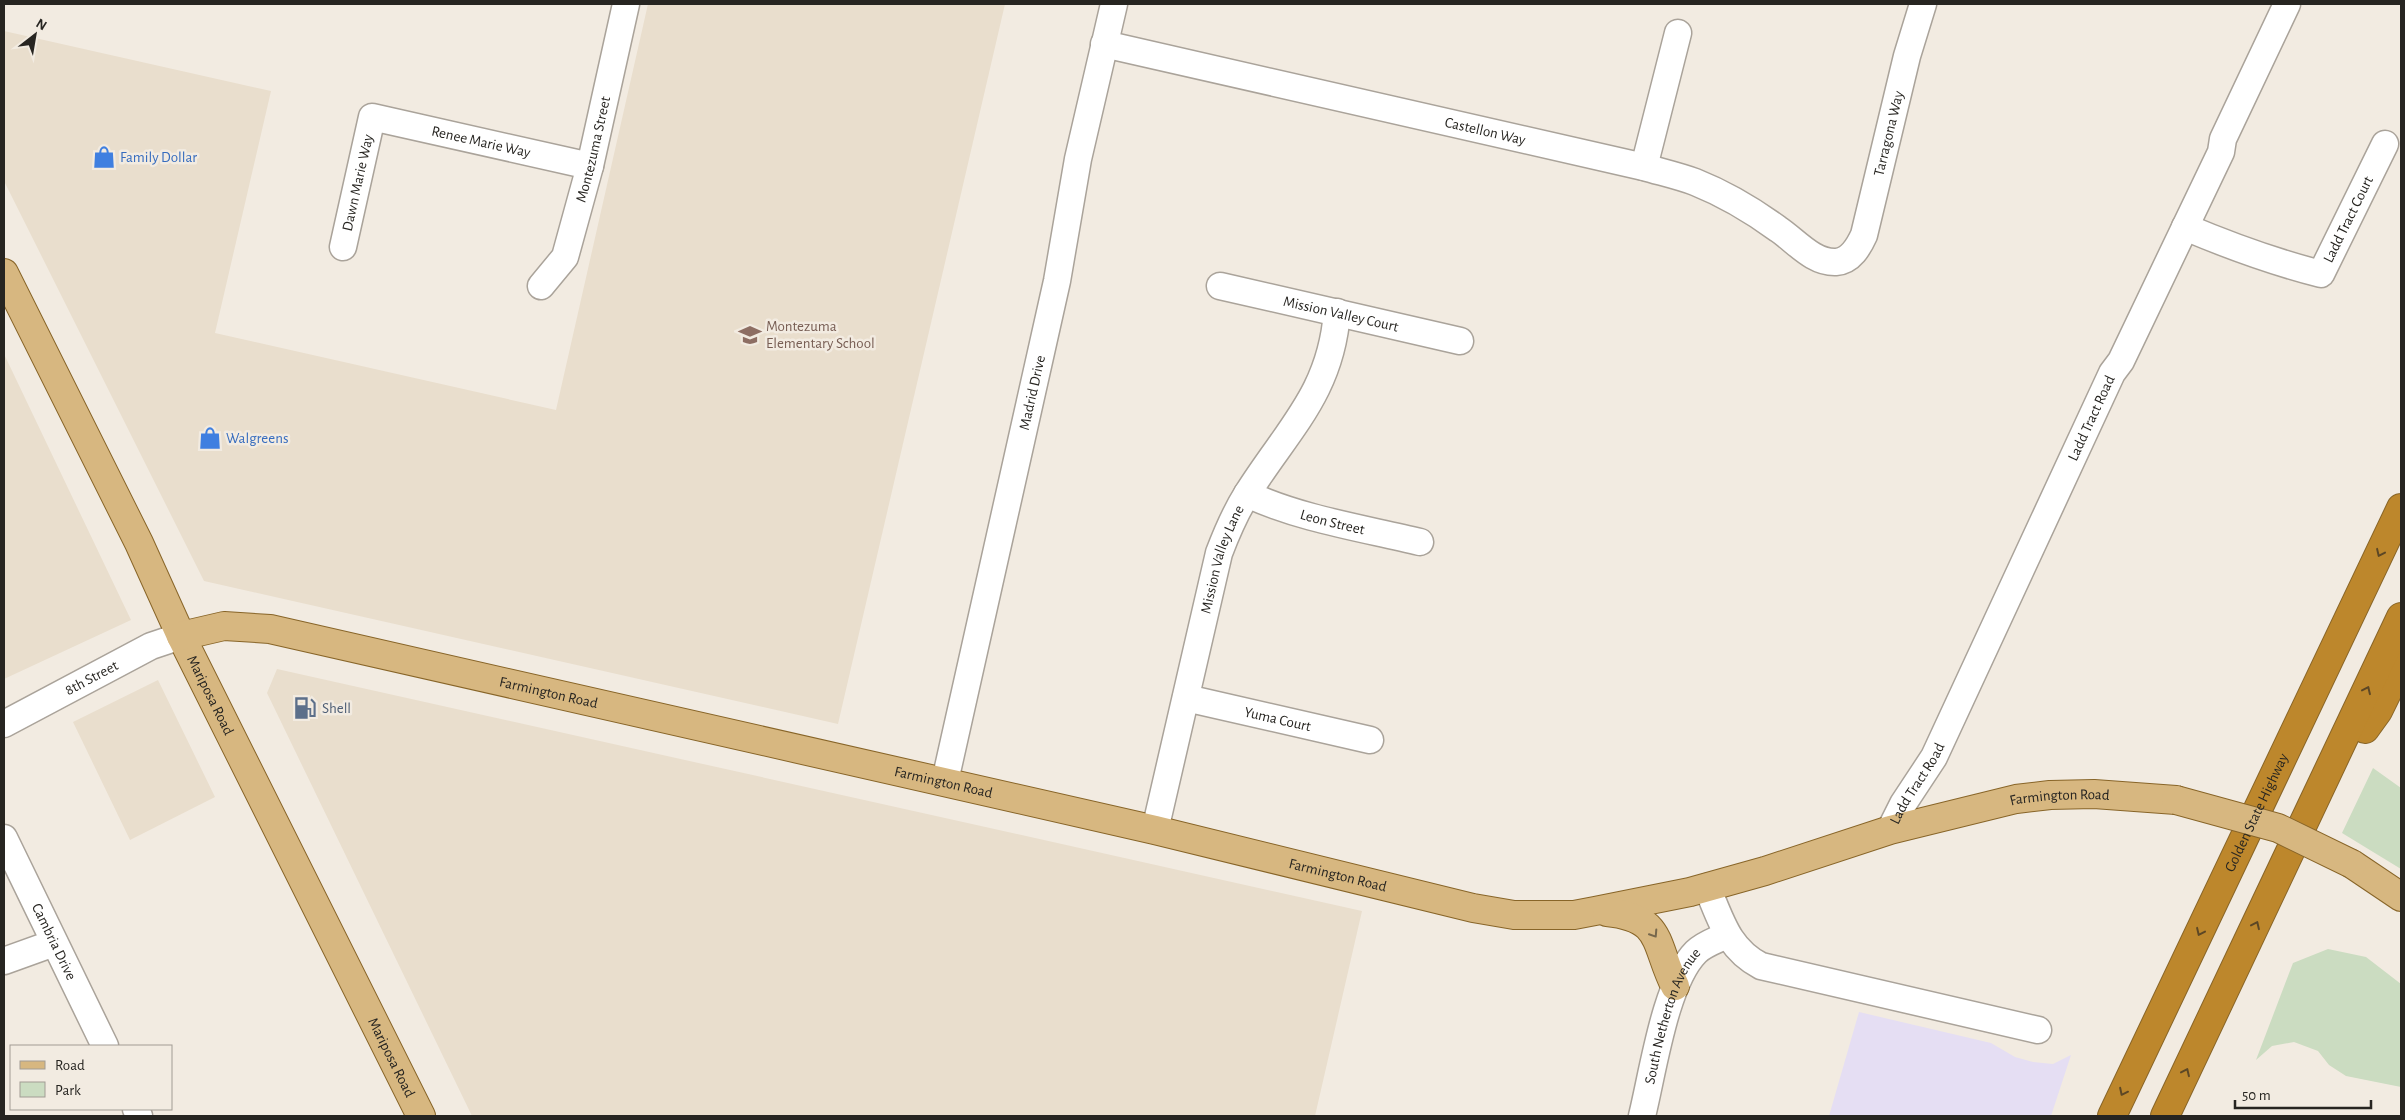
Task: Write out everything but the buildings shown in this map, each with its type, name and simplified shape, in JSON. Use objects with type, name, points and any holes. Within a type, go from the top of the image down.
[{"type":"highway","name":"Golden State Highway","points":[[2112,1116],[2401,508]]},
{"type":"highway","points":[[2165,1116],[2401,617]]},
{"type":"highway","points":[[2316,797],[2378,711],[2401,664]]},
{"type":"main road","name":"Mariposa Road","points":[[4,273],[182,636],[422,1116]]},
{"type":"main road","name":"Farmington Road","points":[[182,636],[224,626],[270,629],[945,781],[1473,908],[1514,914],[1574,915],[1707,887],[1765,871],[1890,830],[1986,806],[2050,795],[2134,796],[2176,800],[2278,828],[2352,864],[2401,897]]},
{"type":"main road","points":[[1596,911],[1628,914],[1648,925],[1657,937],[1664,964],[1675,986]]},
{"type":"street","name":"Montezuma Street","points":[[541,286],[564,257],[590,166],[626,4]]},
{"type":"street","name":"Madrid Drive","points":[[945,781],[1057,281],[1078,160],[1114,4]]},
{"type":"street","name":"Tarragona Way","points":[[1846,259],[1858,249],[1864,235],[1907,56],[1923,4]]},
{"type":"street","name":"Ladd Tract Road","points":[[1890,830],[1934,757],[2066,468],[2112,373],[2121,361],[2186,227],[2221,152],[2223,139],[2286,4]]},
{"type":"street","points":[[1644,167],[1678,32]]},
{"type":"street","name":"Castellon Way","points":[[1104,44],[1644,167],[1695,182],[1742,204],[1816,258],[1837,262],[1846,259]]},
{"type":"street","name":"Renee Marie Way","points":[[372,117],[590,166]]},
{"type":"street","name":"Dawn Marie Way","points":[[343,247],[372,117]]},
{"type":"street","name":"Ladd Tract Court","points":[[2186,227],[2266,258],[2321,274],[2385,144]]},
{"type":"street","name":"Mission Valley Court","points":[[1220,286],[1460,341]]},
{"type":"street","name":"Mission Valley Lane","points":[[1155,830],[1219,552],[1230,525],[1247,494],[1306,411],[1320,385],[1330,356],[1337,312]]},
{"type":"street","name":"Leon Street","points":[[1247,494],[1271,505],[1297,513],[1420,542]]},
{"type":"street","name":"8th Street","points":[[4,724],[151,646],[182,636]]},
{"type":"street","name":"Yuma Court","points":[[1186,698],[1370,740]]},
{"type":"street","name":"Cambria Drive","points":[[4,838],[105,1045]]},
{"type":"street","points":[[1707,887],[1727,935],[1745,958],[1761,966],[2038,1030]]},
{"type":"street","name":"South Netherton Avenue","points":[[1642,1116],[1675,986],[1685,965],[1698,950],[1727,935]]},
{"type":"street","points":[[4,960],[54,943]]},
{"type":"shaded area","name":"Montezuma Elementary School","points":[[648,4],[1005,4],[838,724],[204,581],[4,181],[4,31],[271,91],[215,333],[556,410]]},
{"type":"shaded area","points":[[4,354],[131,620],[4,679]]},
{"type":"shaded area","points":[[277,669],[1362,911],[1315,1116],[472,1116],[267,693]]},
{"type":"shaded area","points":[[158,680],[215,797],[130,840],[73,722]]},
{"type":"shaded area","points":[[1859,1012],[1991,1043],[2015,1057],[2033,1062],[2053,1064],[2071,1055],[2051,1116],[1829,1116]]},
{"type":"green space","points":[[2373,768],[2401,788],[2401,869],[2342,833]]},
{"type":"green space","points":[[2328,949],[2366,957],[2401,984],[2401,1087],[2346,1076],[2329,1065],[2318,1051],[2294,1042],[2272,1046],[2256,1060],[2293,963]]},
{"type":"place","name":"Family Dollar","points":[[104,157]]},
{"type":"place","name":"Montezuma Elementary School","points":[[750,335]]},
{"type":"place","name":"Walgreens","points":[[210,438]]},
{"type":"place","name":"Shell","points":[[305,708]]}]
